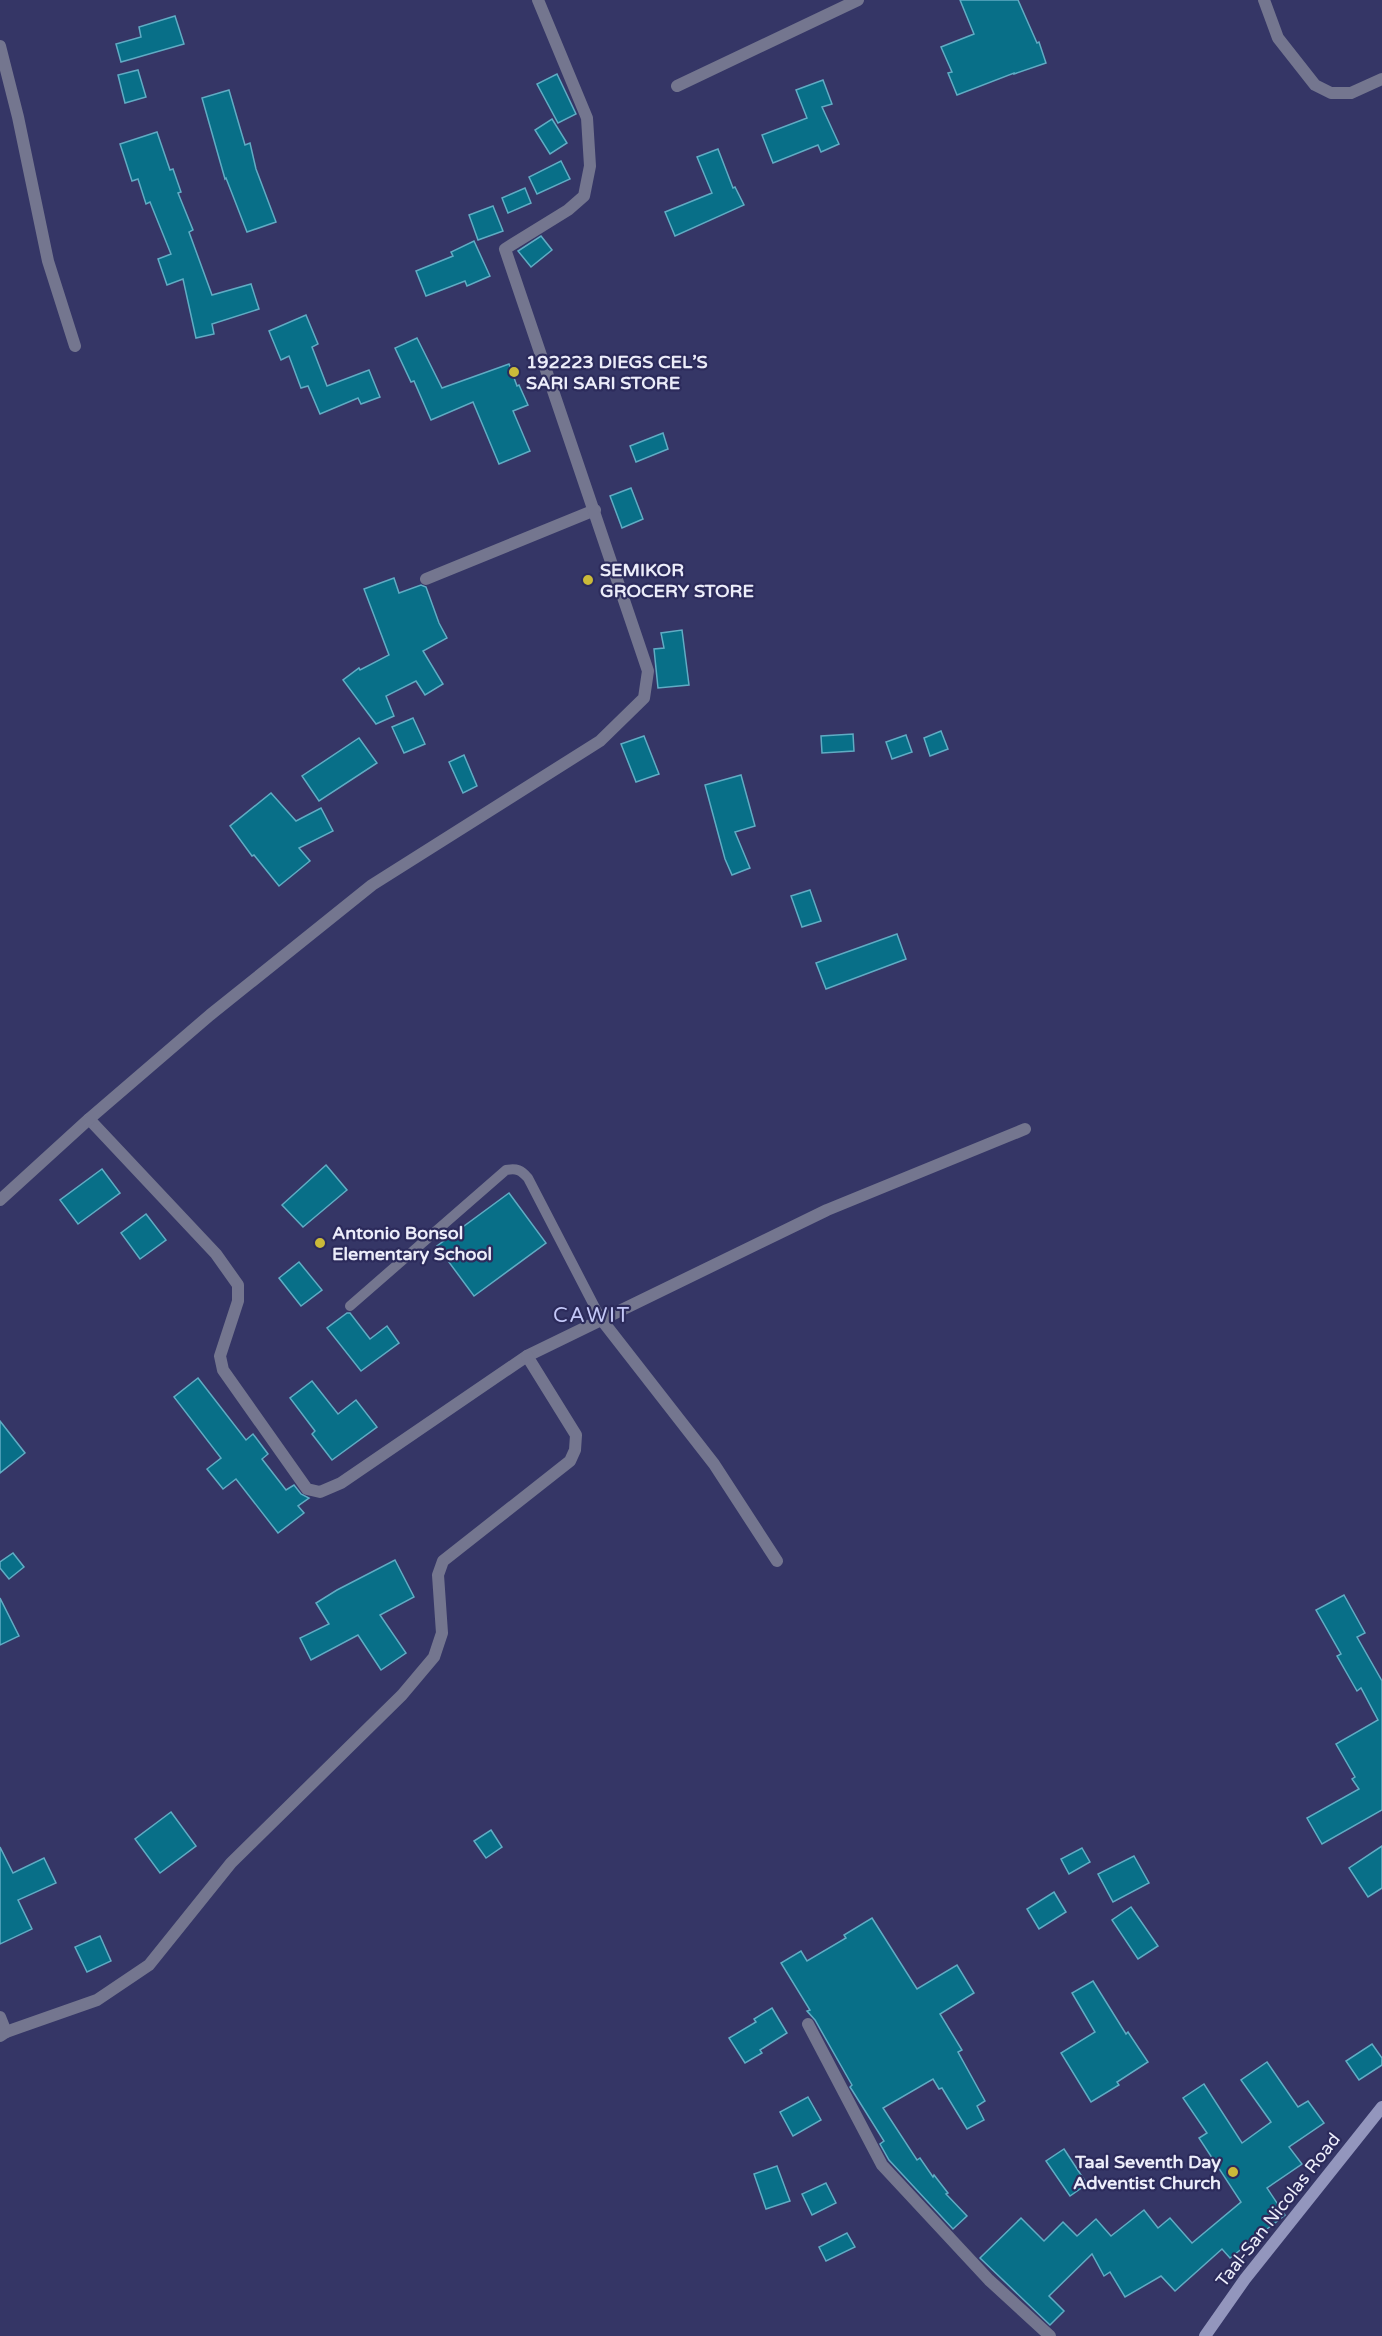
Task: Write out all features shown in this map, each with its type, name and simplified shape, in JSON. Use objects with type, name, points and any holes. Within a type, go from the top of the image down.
[{"type":"main road","name":"Taal-San Nicolas Road","points":[[1205,2336],[1245,2279],[1382,2107]]},
{"type":"street","points":[[0,1200],[89,1119],[210,1015],[372,885],[600,741],[644,698],[648,670],[505,249],[568,210],[584,196],[590,166],[587,118],[538,0]]},
{"type":"street","points":[[676,86],[858,0]]},
{"type":"street","points":[[1264,0],[1278,38],[1315,85],[1331,93],[1351,93],[1382,79]]},
{"type":"street","points":[[0,46],[18,117],[48,261],[75,346]]},
{"type":"street","points":[[426,579],[595,510]]},
{"type":"street","points":[[89,1119],[216,1254],[238,1285],[238,1301],[220,1356],[223,1370],[307,1489],[320,1492],[341,1483],[527,1356],[826,1210],[1025,1129]]},
{"type":"street","points":[[601,1319],[714,1464],[777,1561]]},
{"type":"street","points":[[0,2017],[3,2034],[97,2000],[149,1965],[231,1863],[402,1695],[434,1657],[442,1633],[438,1575],[443,1561],[570,1461],[575,1450],[576,1436],[527,1356]]},
{"type":"street","points":[[808,2024],[882,2165],[989,2280],[1050,2336]]},
{"type":"lane","points":[[350,1306],[506,1170],[514,1168],[522,1171],[528,1178],[601,1319]]},
{"type":"building","points":[[960,0],[1018,0],[1037,43],[1039,42],[1046,63],[957,95],[948,73],[952,72],[941,47],[974,34]]},
{"type":"building","points":[[175,16],[184,44],[121,62],[116,44],[141,37],[139,27]]},
{"type":"building","points":[[138,70],[146,97],[125,103],[118,75]]},
{"type":"building","points":[[557,74],[576,114],[558,123],[537,84]]},
{"type":"building","points":[[823,80],[832,104],[822,107],[839,144],[821,152],[818,145],[773,163],[762,135],[807,118],[796,90]]},
{"type":"building","points":[[229,90],[245,145],[250,143],[256,169],[276,222],[247,232],[225,179],[202,98]]},
{"type":"building","points":[[552,119],[567,143],[550,154],[535,130]]},
{"type":"building","points":[[157,132],[170,170],[173,169],[181,192],[178,193],[193,230],[189,232],[212,295],[251,284],[259,309],[212,324],[214,334],[196,338],[183,279],[167,285],[158,259],[171,254],[150,202],[146,204],[138,179],[132,181],[120,144]]},
{"type":"building","points":[[718,149],[733,188],[735,187],[744,205],[675,236],[665,212],[712,193],[697,157]]},
{"type":"building","points":[[561,161],[570,179],[537,194],[529,177]]},
{"type":"building","points":[[525,188],[531,203],[508,213],[502,198]]},
{"type":"building","points":[[493,206],[503,231],[478,240],[469,215]]},
{"type":"building","points":[[541,236],[552,250],[531,267],[518,251]]},
{"type":"building","points":[[474,241],[490,276],[467,286],[465,281],[426,296],[416,271],[453,256],[451,252]]},
{"type":"building","points":[[306,315],[318,344],[312,347],[327,386],[369,370],[380,397],[361,404],[358,398],[320,414],[308,386],[301,388],[289,356],[281,360],[269,331]]},
{"type":"building","points":[[417,338],[442,388],[509,364],[517,386],[519,385],[528,405],[513,411],[530,451],[499,464],[473,402],[431,420],[414,381],[411,382],[395,348]]},
{"type":"building","points":[[663,433],[668,449],[636,462],[630,446]]},
{"type":"building","points":[[631,488],[643,519],[622,528],[610,496]]},
{"type":"building","points":[[394,578],[399,593],[421,585],[426,587],[447,638],[423,651],[443,684],[425,695],[416,681],[386,696],[394,716],[376,724],[343,680],[359,668],[360,670],[389,655],[364,589]]},
{"type":"building","points":[[682,630],[689,685],[658,688],[654,649],[664,648],[661,633]]},
{"type":"building","points":[[413,718],[425,744],[404,753],[392,727]]},
{"type":"building","points":[[941,731],[948,749],[930,756],[924,738]]},
{"type":"building","points":[[853,734],[854,751],[822,753],[821,736]]},
{"type":"building","points":[[906,735],[912,752],[892,759],[886,742]]},
{"type":"building","points":[[644,736],[659,774],[636,782],[621,744]]},
{"type":"building","points":[[359,738],[377,763],[319,801],[302,776]]},
{"type":"building","points":[[464,755],[477,786],[463,793],[449,762]]},
{"type":"building","points":[[741,775],[755,826],[735,832],[750,868],[732,875],[725,859],[705,785]]},
{"type":"building","points":[[271,793],[296,821],[321,808],[333,831],[299,848],[310,861],[279,886],[254,855],[252,856],[230,826]]},
{"type":"building","points":[[810,890],[821,921],[802,927],[791,896]]},
{"type":"building","points":[[897,934],[906,959],[826,989],[816,963]]},
{"type":"building","points":[[326,1165],[347,1190],[303,1227],[282,1205]]},
{"type":"building","points":[[102,1169],[120,1193],[78,1224],[60,1200]]},
{"type":"building","points":[[509,1193],[546,1243],[474,1296],[437,1246]]},
{"type":"building","points":[[146,1214],[166,1240],[140,1259],[121,1233]]},
{"type":"building","points":[[299,1262],[322,1290],[301,1306],[279,1278]]},
{"type":"building","points":[[350,1313],[370,1339],[387,1326],[399,1343],[361,1371],[327,1328]]},
{"type":"building","points":[[198,1378],[246,1440],[253,1434],[268,1454],[262,1459],[286,1490],[294,1485],[301,1494],[309,1498],[298,1506],[304,1513],[278,1533],[236,1479],[223,1489],[207,1469],[221,1458],[174,1397]]},
{"type":"building","points":[[312,1381],[338,1414],[356,1400],[377,1427],[332,1460],[312,1434],[315,1431],[290,1398]]},
{"type":"building","points":[[0,1421],[25,1453],[0,1473]]},
{"type":"building","points":[[13,1553],[24,1567],[9,1579],[0,1568],[0,1562]]},
{"type":"building","points":[[395,1560],[414,1597],[380,1615],[406,1653],[381,1670],[358,1635],[311,1660],[300,1638],[329,1624],[316,1603]]},
{"type":"building","points":[[1344,1595],[1365,1633],[1357,1637],[1382,1681],[1382,1810],[1322,1844],[1307,1818],[1359,1789],[1352,1779],[1355,1777],[1336,1744],[1378,1720],[1361,1688],[1357,1691],[1337,1656],[1341,1654],[1316,1610]]},
{"type":"building","points":[[0,1598],[19,1636],[0,1645]]},
{"type":"building","points":[[171,1812],[196,1846],[160,1873],[135,1839]]},
{"type":"building","points":[[491,1830],[502,1847],[486,1858],[474,1841]]},
{"type":"building","points":[[1382,1846],[1382,1888],[1368,1897],[1349,1868]]},
{"type":"building","points":[[0,1847],[13,1873],[44,1858],[56,1883],[18,1900],[32,1929],[0,1944]]},
{"type":"building","points":[[1082,1848],[1090,1862],[1069,1874],[1061,1859]]},
{"type":"building","points":[[1134,1856],[1149,1883],[1113,1902],[1098,1874]]},
{"type":"building","points":[[1054,1892],[1066,1912],[1039,1929],[1027,1909]]},
{"type":"building","points":[[1131,1907],[1158,1946],[1138,1959],[1112,1920]]},
{"type":"building","points":[[872,1918],[917,1989],[957,1965],[974,1993],[940,2014],[962,2050],[958,2052],[985,2101],[977,2106],[984,2120],[967,2129],[942,2088],[939,2089],[933,2079],[883,2108],[917,2160],[920,2158],[948,2193],[946,2194],[967,2216],[953,2229],[889,2160],[880,2144],[884,2141],[850,2087],[852,2085],[781,1963],[801,1951],[807,1961],[846,1938],[844,1935]]},
{"type":"building","points":[[100,1936],[111,1961],[87,1972],[75,1947]]},
{"type":"building","points":[[1093,1981],[1126,2034],[1128,2032],[1148,2062],[1117,2082],[1119,2085],[1091,2102],[1061,2053],[1095,2032],[1072,1993]]},
{"type":"building","points":[[772,2008],[787,2033],[760,2050],[762,2053],[745,2063],[729,2038],[756,2022],[754,2019]]},
{"type":"building","points":[[1372,2044],[1382,2058],[1382,2065],[1359,2080],[1346,2061]]},
{"type":"building","points":[[1267,2062],[1298,2107],[1308,2101],[1324,2123],[1289,2147],[1302,2164],[1267,2188],[1285,2215],[1230,2258],[1222,2249],[1175,2291],[1161,2276],[1125,2297],[1110,2272],[1104,2276],[1092,2254],[1049,2296],[1064,2311],[1050,2325],[980,2258],[1021,2218],[1044,2241],[1063,2222],[1077,2236],[1096,2219],[1111,2236],[1144,2210],[1158,2228],[1170,2218],[1192,2243],[1241,2202],[1199,2138],[1207,2133],[1183,2098],[1204,2084],[1242,2143],[1271,2122],[1241,2080]]},
{"type":"building","points":[[808,2097],[821,2120],[793,2136],[780,2112]]},
{"type":"building","points":[[1064,2149],[1087,2184],[1070,2196],[1046,2161]]},
{"type":"building","points":[[777,2166],[790,2201],[766,2209],[754,2174]]},
{"type":"building","points":[[826,2183],[836,2203],[812,2215],[802,2194]]},
{"type":"building","points":[[847,2233],[855,2247],[826,2261],[819,2247]]},
{"type":"place","name":"192223 DIEGS CEL’S SARI SARI STORE","points":[[514,372]]},
{"type":"place","name":"SEMIKOR GROCERY STORE","points":[[588,580]]},
{"type":"place","name":"Antonio Bonsol Elementary School","points":[[320,1243]]},
{"type":"place","name":"Taal Seventh Day Adventist Church","points":[[1233,2172]]},
{"type":"district","name":"CAWIT","points":[[592,1315]]}]
